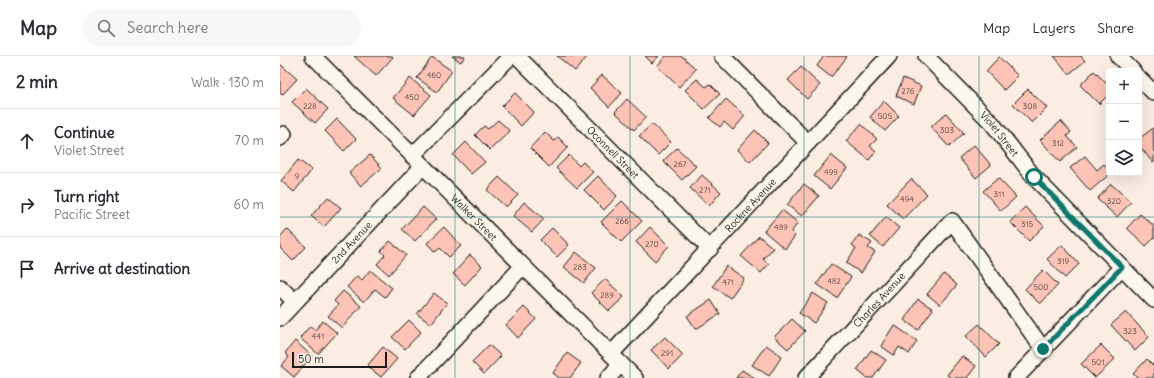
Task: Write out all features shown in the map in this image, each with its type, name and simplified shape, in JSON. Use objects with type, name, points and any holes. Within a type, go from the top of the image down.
[{"type":"street","name":"Walker Street","points":[[313,56],[635,378]]},
{"type":"street","name":"2nd Avenue","points":[[280,318],[512,56]]},
{"type":"street","name":"Oconnell Street","points":[[517,56],[710,249]]},
{"type":"street","points":[[722,56],[808,142]]},
{"type":"street","name":"Rockne Avenue","points":[[608,378],[616,359],[710,249],[889,56]]},
{"type":"street","name":"Violet Street","points":[[926,56],[992,122],[1034,177],[1154,300]]},
{"type":"street","points":[[1118,56],[1130,68]]},
{"type":"street","points":[[1142,81],[1154,93]]},
{"type":"street","name":"Charles Avenue","points":[[806,378],[952,221],[1043,349]]},
{"type":"street","points":[[418,378],[523,266]]},
{"type":"street","points":[[1016,378],[1122,267]]},
{"type":"street","points":[[280,287],[295,302]]},
{"type":"building","points":[[354,56],[392,56],[393,57],[376,76]]},
{"type":"building","points":[[452,56],[465,56],[461,62]]},
{"type":"building","points":[[557,56],[585,56],[587,57],[575,71]]},
{"type":"building","points":[[645,56],[659,56],[652,63]]},
{"type":"building","points":[[666,56],[682,56],[696,69],[679,87],[657,66]]},
{"type":"building","points":[[824,56],[847,57],[831,77],[817,66]]},
{"type":"building","points":[[1054,56],[1081,56],[1085,61],[1069,74]]},
{"type":"building","points":[[432,57],[452,71],[437,92],[417,78]]},
{"type":"building","points":[[999,57],[1018,76],[1004,90],[986,71]]},
{"type":"building","points":[[280,64],[297,79],[282,95],[280,93]]},
{"type":"building","points":[[801,67],[820,85],[807,99],[788,80]]},
{"type":"building","points":[[1094,71],[1106,83],[1106,97],[1099,104],[1080,85]]},
{"type":"building","points":[[602,75],[622,93],[609,107],[590,88]]},
{"type":"building","points":[[410,78],[431,95],[414,115],[393,98]]},
{"type":"building","points":[[903,78],[921,86],[914,104],[896,96]]},
{"type":"building","points":[[697,79],[706,87],[710,84],[720,94],[704,109],[685,90]]},
{"type":"building","points":[[306,88],[328,109],[315,123],[292,102]]},
{"type":"building","points":[[1028,89],[1047,108],[1032,123],[1013,104]]},
{"type":"building","points":[[515,93],[534,112],[521,126],[502,106]]},
{"type":"building","points":[[627,99],[646,117],[634,130],[615,112]]},
{"type":"building","points":[[726,99],[745,116],[733,130],[724,122],[720,127],[709,118]]},
{"type":"building","points":[[884,101],[899,116],[885,131],[870,117]]},
{"type":"building","points":[[946,113],[964,133],[949,147],[931,127]]},
{"type":"building","points":[[337,119],[356,139],[344,151],[325,131]]},
{"type":"building","points":[[498,120],[510,131],[490,150],[475,135],[484,126],[488,129]]},
{"type":"building","points":[[1061,121],[1071,132],[1067,136],[1077,147],[1060,162],[1040,140]]},
{"type":"building","points":[[652,124],[671,142],[658,155],[639,136]]},
{"type":"building","points":[[861,124],[877,139],[870,146],[876,151],[869,160],[846,141]]},
{"type":"building","points":[[1153,128],[1153,163],[1142,149],[1142,137]]},
{"type":"building","points":[[755,130],[768,143],[750,162],[737,150]]},
{"type":"building","points":[[545,132],[554,141],[558,137],[568,147],[549,167],[530,148]]},
{"type":"building","points":[[466,142],[485,162],[471,174],[453,155]]},
{"type":"building","points":[[974,145],[991,165],[976,178],[959,158]]},
{"type":"building","points":[[677,148],[696,166],[682,180],[663,161]]},
{"type":"building","points":[[370,155],[382,168],[361,186],[349,173]]},
{"type":"building","points":[[569,155],[579,166],[583,162],[593,172],[577,188],[556,168]]},
{"type":"building","points":[[831,155],[847,168],[830,189],[814,176]]},
{"type":"building","points":[[1085,156],[1097,170],[1104,164],[1106,166],[1106,176],[1108,176],[1090,191],[1070,168]]},
{"type":"building","points":[[298,160],[312,170],[294,192],[281,181]]},
{"type":"building","points":[[702,175],[721,192],[709,206],[690,188]]},
{"type":"building","points":[[598,176],[617,196],[604,210],[584,190]]},
{"type":"building","points":[[499,177],[518,195],[506,207],[487,190]]},
{"type":"building","points":[[998,178],[1016,197],[1001,211],[983,191]]},
{"type":"building","points":[[911,179],[927,194],[903,219],[887,204]]},
{"type":"building","points":[[804,184],[819,196],[802,216],[787,205]]},
{"type":"building","points":[[1111,184],[1131,202],[1117,217],[1097,199]]},
{"type":"building","points":[[328,197],[341,208],[324,227],[311,216]]},
{"type":"building","points":[[622,201],[642,221],[621,242],[601,222]]},
{"type":"building","points":[[524,202],[544,219],[532,232],[513,216]]},
{"type":"building","points":[[423,207],[436,219],[415,241],[402,229]]},
{"type":"building","points":[[1025,207],[1044,226],[1029,241],[1010,222]]},
{"type":"building","points":[[782,210],[798,223],[791,232],[795,236],[785,249],[764,231]]},
{"type":"building","points":[[1140,214],[1154,226],[1154,238],[1146,246],[1127,228]]},
{"type":"building","points":[[886,217],[899,228],[883,247],[870,236]]},
{"type":"building","points":[[444,227],[461,246],[449,257],[440,248],[435,252],[427,243]]},
{"type":"building","points":[[650,227],[669,246],[655,261],[636,242]]},
{"type":"building","points":[[552,228],[569,245],[557,257],[540,240]]},
{"type":"building","points":[[287,229],[306,247],[293,261],[280,248],[280,237]]},
{"type":"building","points":[[859,235],[872,243],[868,248],[875,252],[861,273],[846,263],[856,248],[852,245]]},
{"type":"building","points":[[759,236],[773,248],[763,259],[769,264],[761,273],[741,256]]},
{"type":"building","points":[[390,241],[406,255],[389,275],[377,264],[385,255],[381,251]]},
{"type":"building","points":[[1062,245],[1079,264],[1065,278],[1047,259]]},
{"type":"building","points":[[576,252],[596,268],[584,283],[564,267]]},
{"type":"building","points":[[470,255],[482,266],[465,285],[453,274]]},
{"type":"building","points":[[831,264],[851,277],[837,298],[817,284]]},
{"type":"building","points":[[726,266],[744,278],[730,298],[713,286]]},
{"type":"building","points":[[370,270],[392,288],[385,297],[375,289],[364,302],[347,287],[357,276],[362,280]]},
{"type":"building","points":[[1043,270],[1058,285],[1040,304],[1025,289]]},
{"type":"building","points":[[944,274],[957,285],[940,305],[927,294]]},
{"type":"building","points":[[605,279],[624,297],[609,311],[591,293]]},
{"type":"building","points":[[343,291],[361,306],[342,328],[328,316],[338,305],[334,301]]},
{"type":"building","points":[[434,293],[447,303],[431,324],[417,314]]},
{"type":"building","points":[[813,293],[828,303],[814,323],[799,313]]},
{"type":"building","points":[[918,299],[933,309],[918,330],[904,320]]},
{"type":"building","points":[[711,300],[720,314],[696,329],[687,316]]},
{"type":"building","points":[[524,307],[536,319],[518,338],[506,325]]},
{"type":"building","points":[[1126,312],[1149,337],[1135,351],[1111,325]]},
{"type":"building","points":[[792,319],[805,331],[788,349],[774,337]]},
{"type":"building","points":[[409,320],[421,332],[405,349],[392,337]]},
{"type":"building","points":[[323,321],[337,333],[318,354],[300,338],[310,326],[315,330]]},
{"type":"building","points":[[979,324],[999,344],[986,357],[966,336]]},
{"type":"building","points":[[894,325],[917,341],[909,354],[899,347],[894,355],[881,346]]},
{"type":"building","points":[[665,337],[683,355],[669,369],[651,350]]},
{"type":"building","points":[[295,341],[312,356],[294,377],[281,366],[289,357],[285,353]]},
{"type":"building","points":[[489,345],[501,356],[484,374],[472,362]]},
{"type":"building","points":[[766,345],[782,356],[769,376],[752,365]]},
{"type":"building","points":[[1101,345],[1115,359],[1095,378],[1081,364]]},
{"type":"building","points":[[383,347],[397,359],[381,377],[367,366]]},
{"type":"building","points":[[871,350],[886,360],[873,378],[867,378],[857,370]]},
{"type":"building","points":[[567,353],[581,363],[570,378],[559,378],[553,373]]},
{"type":"building","points":[[962,356],[976,366],[967,378],[951,378],[947,375]]},
{"type":"building","points":[[1147,359],[1154,366],[1154,378],[1138,378],[1133,374]]},
{"type":"building","points":[[742,370],[754,378],[736,378]]},
{"type":"route","points":[[1034,177],[1122,267],[1043,349]]}]
